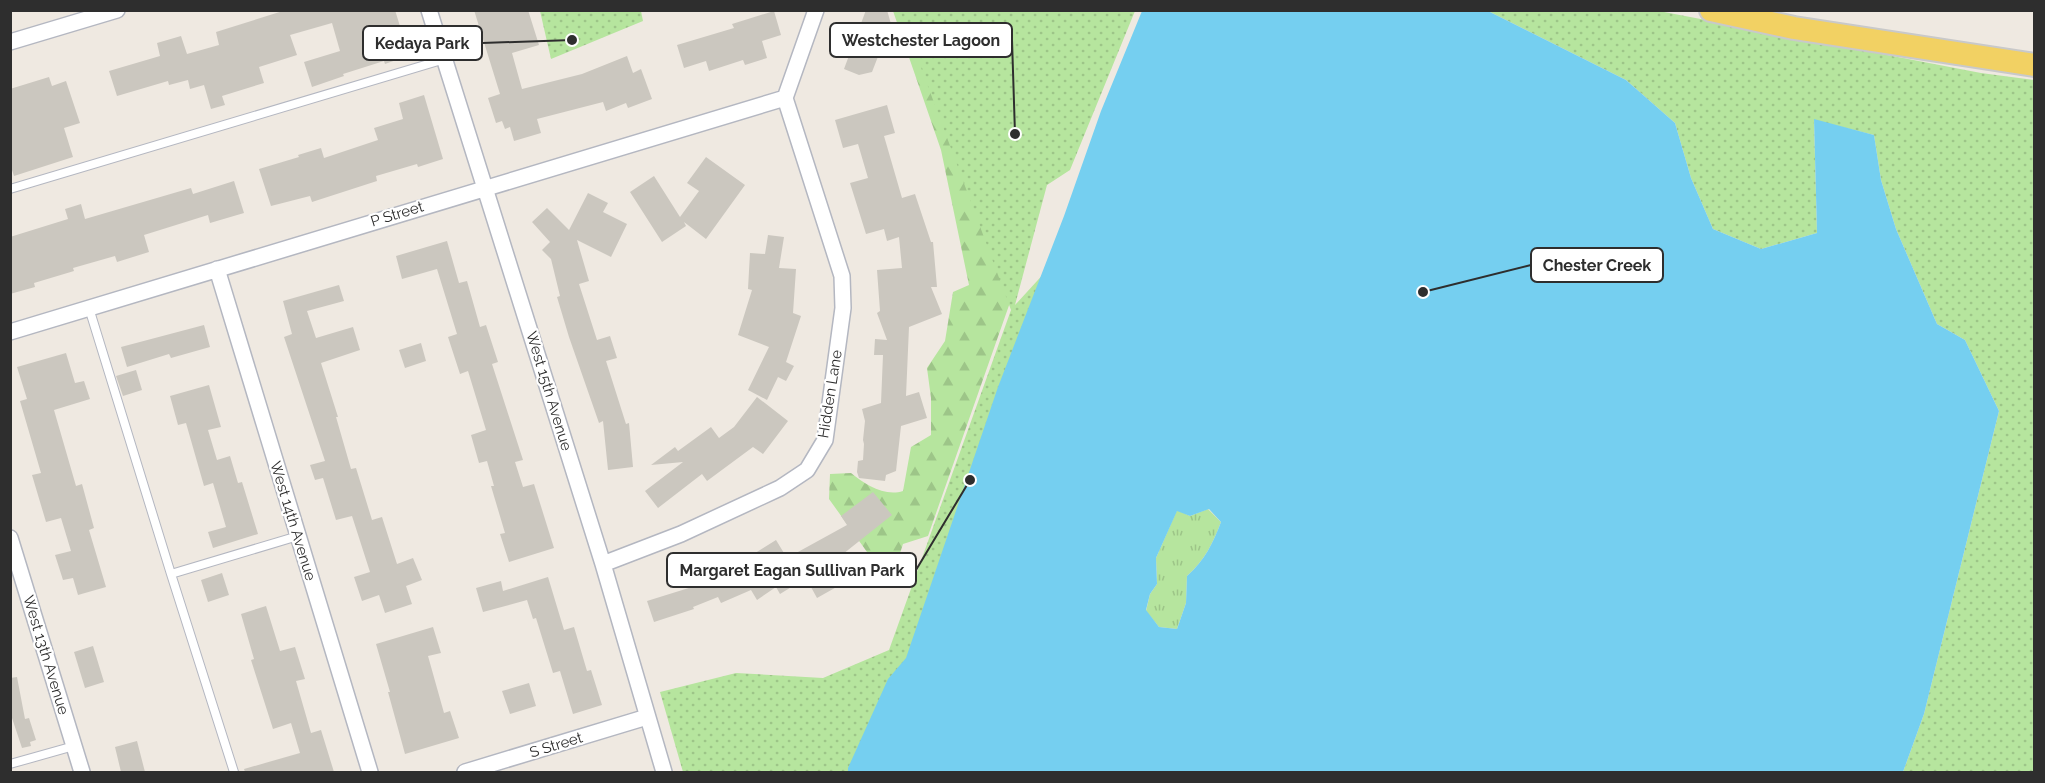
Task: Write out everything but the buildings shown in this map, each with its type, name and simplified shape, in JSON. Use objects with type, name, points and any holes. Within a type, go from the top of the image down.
[{"type":"main road","points":[[1711,10],[1794,27],[2034,65]]},
{"type":"street","points":[[10,42],[117,10]]},
{"type":"street","name":"West 15th Avenue","points":[[429,10],[603,564],[664,772]]},
{"type":"street","points":[[785,98],[816,10]]},
{"type":"street","name":"P Street","points":[[10,332],[785,98]]},
{"type":"street","name":"Hidden Lane","points":[[603,564],[681,534],[780,488],[807,470],[825,440],[843,308],[842,276],[785,98]]},
{"type":"street","name":"West 14th Avenue","points":[[217,269],[370,772]]},
{"type":"street","name":"West 13th Avenue","points":[[10,538],[82,772]]},
{"type":"street","name":"S Street","points":[[465,772],[507,766],[647,717]]},
{"type":"lane","points":[[10,189],[445,59]]},
{"type":"lane","points":[[89,308],[234,772]]},
{"type":"lane","points":[[171,574],[298,536]]},
{"type":"lane","points":[[10,764],[74,746]]},
{"type":"green space","points":[[540,11],[641,11],[643,21],[551,59]]},
{"type":"green space","points":[[893,11],[951,11],[1020,274],[928,536],[903,544],[890,584],[829,499],[830,474],[851,473],[882,491],[903,491],[911,447],[931,435],[931,398],[927,368],[945,341],[953,292],[969,285],[941,150]]},
{"type":"green space","points":[[900,11],[1135,11],[1070,170],[1047,185],[1015,305],[1069,246],[896,772],[683,772],[660,692],[736,673],[823,678],[889,650],[1011,310]]},
{"type":"green space","points":[[1488,11],[1659,11],[1981,73],[2034,80],[2034,772],[1903,772],[1924,714],[1999,411],[1965,340],[1937,324],[1896,229],[1881,180],[1874,135],[1814,120],[1817,233],[1761,249],[1713,229],[1691,178],[1675,123],[1626,80]]},
{"type":"green space","points":[[1208,509],[1221,522],[1208,551],[1187,576],[1186,603],[1177,629],[1159,627],[1146,611],[1150,594],[1157,584],[1156,558],[1177,510],[1190,516]]},
{"type":"water","points":[[1142,11],[1488,11],[1626,80],[1675,123],[1691,178],[1713,229],[1761,249],[1817,233],[1814,119],[1874,135],[1881,180],[1896,229],[1937,324],[1965,340],[1999,411],[1924,714],[1903,772],[848,772],[888,679],[906,658],[998,387],[1064,216],[1101,111]],"holes":[[[1209,509],[1221,522],[1208,551],[1187,576],[1186,603],[1177,629],[1159,627],[1146,610],[1150,594],[1157,584],[1156,558],[1177,511],[1190,516]]]},
{"type":"place","name":"Kedaya Park","points":[[572,40]]},
{"type":"place","name":"Westchester Lagoon","points":[[1015,134]]},
{"type":"place","name":"Chester Creek","points":[[1423,292]]},
{"type":"place","name":"Margaret Eagan Sullivan Park","points":[[970,480]]}]
